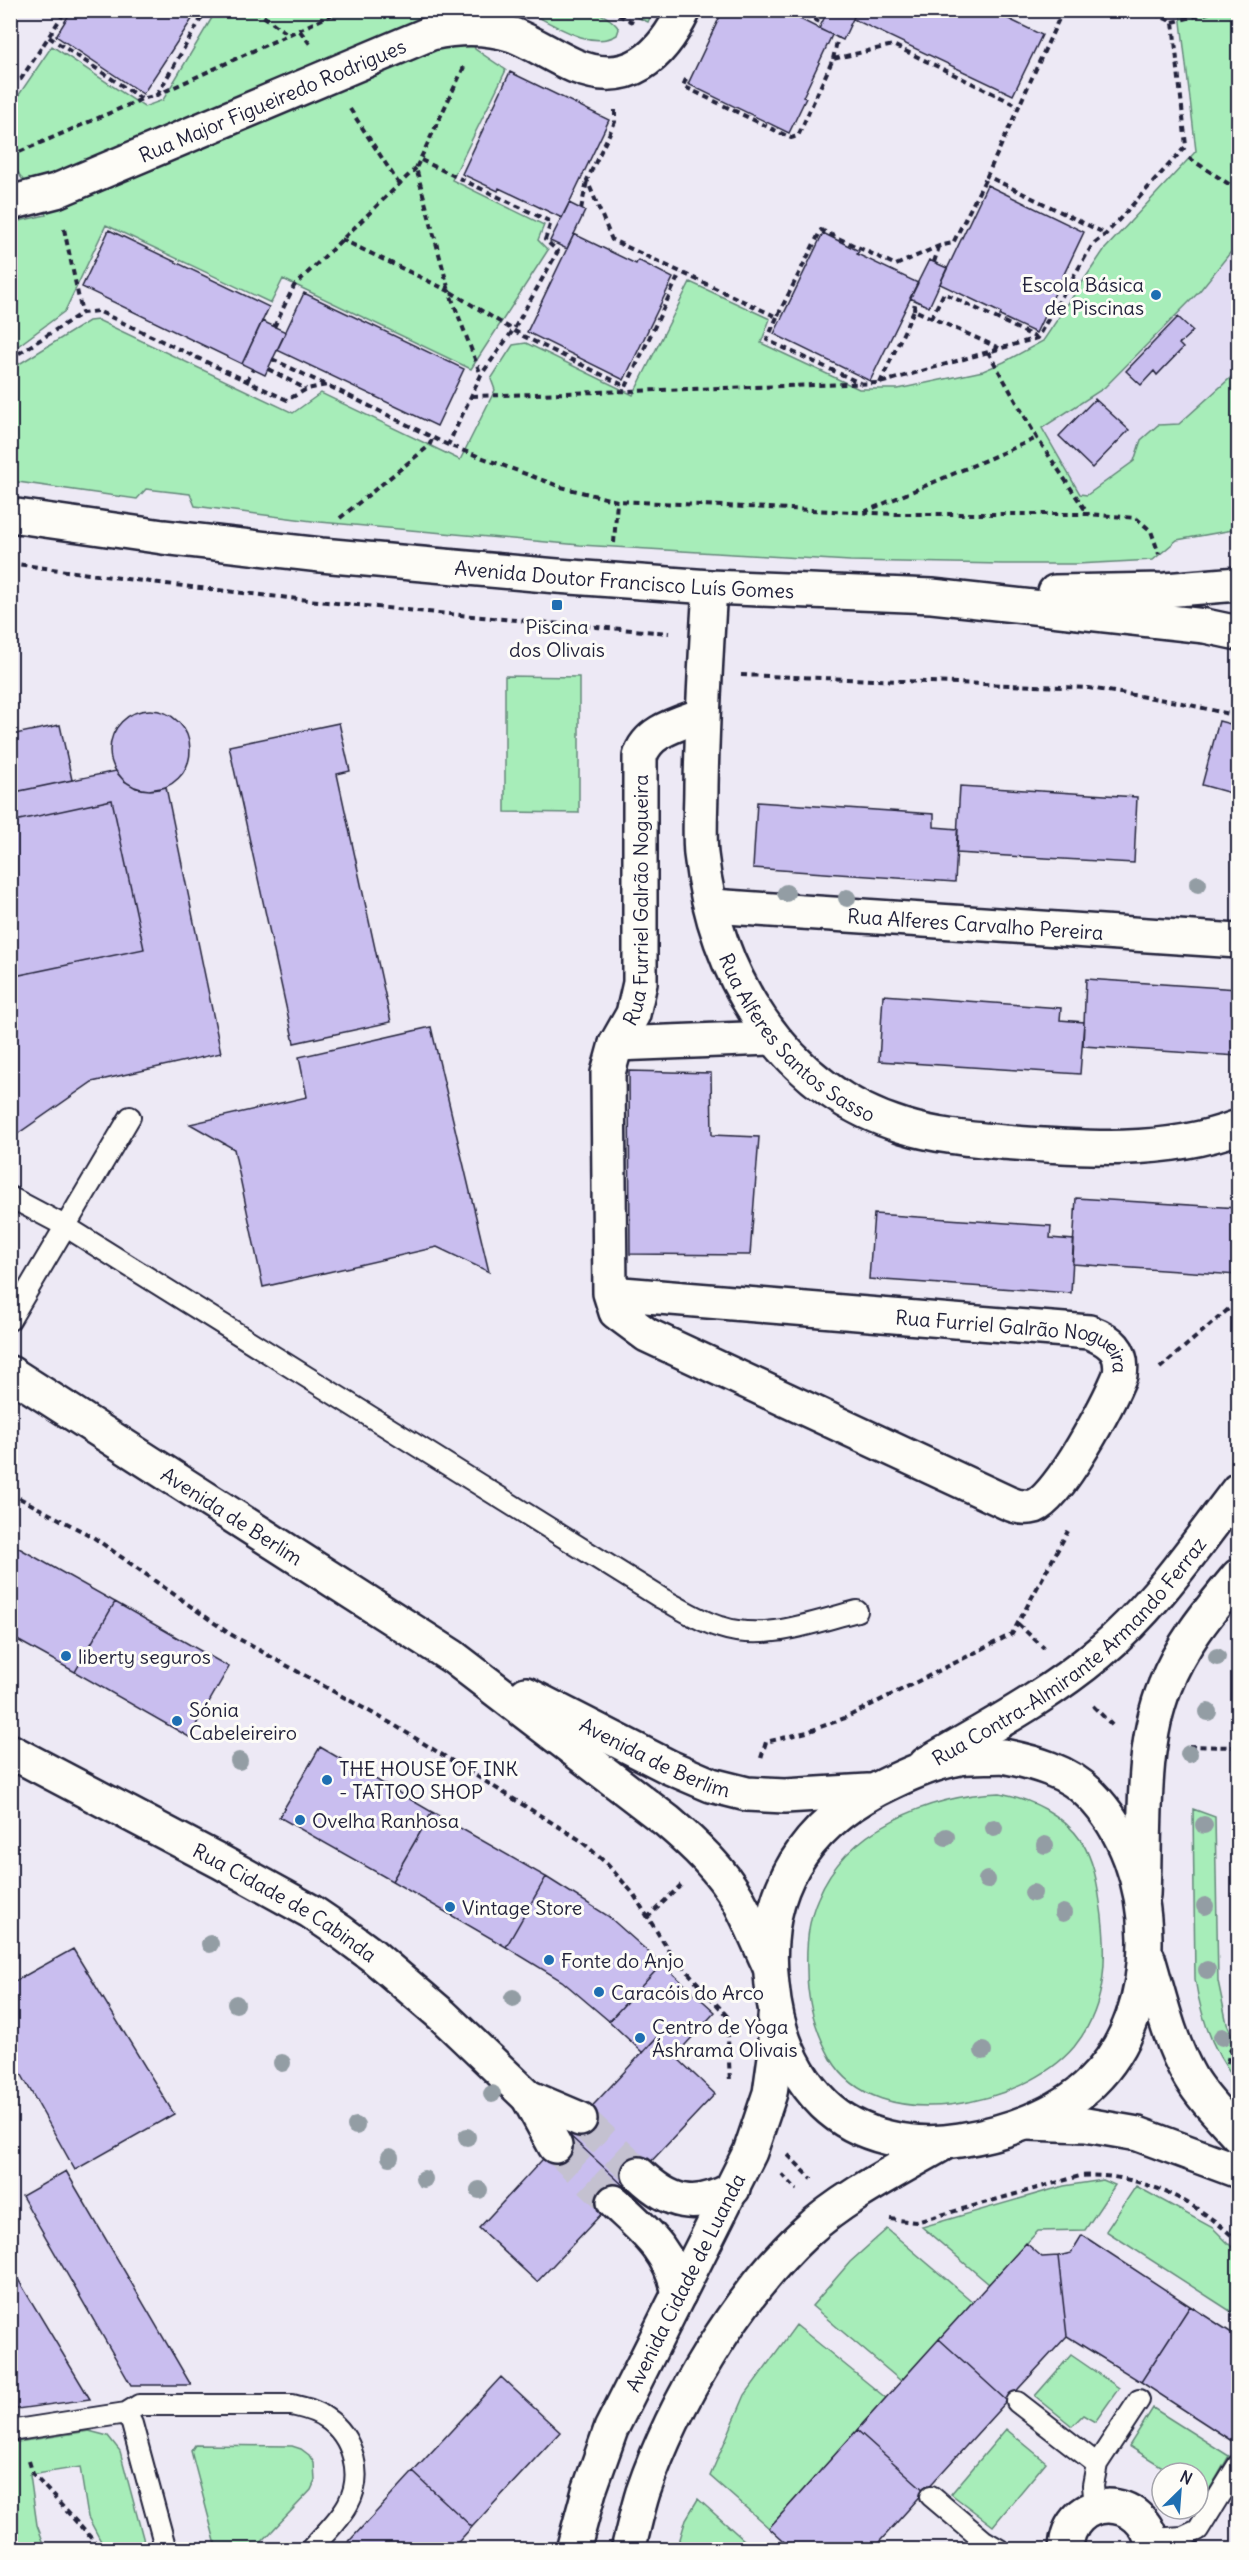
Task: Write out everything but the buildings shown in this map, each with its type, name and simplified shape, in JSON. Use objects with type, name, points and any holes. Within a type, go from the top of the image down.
[{"type":"main road","name":"Rua Major Figueiredo Rodrigues","points":[[10,203],[56,191],[431,33],[452,29],[482,29],[514,36],[576,66],[594,72],[614,72],[634,67],[651,58],[665,44],[684,10]]},
{"type":"main road","name":"Avenida Doutor Francisco Luís Gomes","points":[[10,515],[163,537],[321,555],[710,587],[933,596],[1204,626],[1239,633]]},
{"type":"main road","points":[[933,596],[1165,590],[1239,584]]},
{"type":"main road","name":"Rua Alferes Santos Sasso","points":[[710,587],[702,715],[701,850],[712,906],[730,965],[756,1015],[772,1038],[820,1082],[845,1099],[901,1126],[933,1134],[1056,1146],[1124,1147],[1168,1144],[1203,1138],[1239,1127]]},
{"type":"main road","name":"Rua Furriel Galrão Nogueira","points":[[610,1293],[1089,1332],[1108,1340],[1115,1347],[1122,1363],[1120,1375],[1062,1480],[1043,1501],[1034,1506],[1016,1506],[647,1335],[616,1312],[610,1293],[608,1073],[616,1044],[633,1014],[640,983],[640,757],[647,740],[666,729],[702,715]]},
{"type":"main road","name":"Rua Alferes Carvalho Pereira","points":[[712,906],[1239,940]]},
{"type":"main road","name":"Rua Furriel Galrão Nogueira","points":[[616,1044],[772,1038]]},
{"type":"main road","name":"Avenida de Berlim","points":[[10,1373],[453,1657],[667,1821],[709,1860],[739,1900],[770,1967]]},
{"type":"main road","name":"Rua Contra-Almirante Armando Ferraz","points":[[912,1772],[994,1724],[1099,1654],[1155,1597],[1239,1490]]},
{"type":"main road","points":[[1143,1902],[1131,1860],[1112,1820],[1089,1792],[1065,1776],[1031,1762],[1003,1756],[960,1758],[912,1772],[873,1790],[839,1812],[812,1838],[792,1867],[780,1893],[772,1926],[770,1967],[774,2012],[789,2055],[809,2089],[832,2112],[849,2123],[872,2133],[908,2142],[944,2143],[1028,2123],[1091,2084],[1108,2064],[1123,2040],[1139,1995],[1146,1948],[1143,1902],[1149,1743],[1155,1715],[1165,1686],[1181,1652],[1239,1576]]},
{"type":"main road","name":"Avenida de Berlim","points":[[453,1657],[669,1767],[711,1785],[747,1794],[785,1796],[873,1790]]},
{"type":"main road","name":"Rua Cidade de Cabinda","points":[[10,1751],[231,1868],[309,1911],[341,1932],[372,1955],[442,2015],[528,2097],[555,2146]]},
{"type":"main road","points":[[1146,1948],[1180,2059],[1191,2080],[1239,2135]]},
{"type":"main road","name":"Avenida Cidade de Luanda","points":[[573,2550],[589,2491],[612,2429],[733,2189],[756,2135],[771,2084],[775,2057],[774,2012]]},
{"type":"main road","name":"Rua Cidade de Cabinda","points":[[528,2097],[580,2120]]},
{"type":"main road","points":[[1028,2123],[1086,2125],[1138,2134],[1239,2171]]},
{"type":"main road","points":[[628,2550],[643,2492],[680,2405],[710,2351],[770,2270],[807,2231],[840,2206],[944,2143]]},
{"type":"main road","points":[[639,2174],[666,2196],[682,2201],[699,2202],[717,2198],[733,2189]]},
{"type":"main road","points":[[614,2202],[660,2246],[676,2276],[679,2294]]},
{"type":"main road","points":[[1066,2550],[1070,2529],[1078,2519],[1095,2508],[1107,2505],[1119,2506],[1140,2518],[1153,2545]]},
{"type":"lane","points":[[10,1320],[130,1117]]},
{"type":"lane","points":[[10,1197],[65,1226],[661,1598],[695,1616],[718,1627],[739,1632],[760,1633],[785,1630],[857,1611]]},
{"type":"lane","points":[[1095,2508],[1093,2485],[1097,2464],[1139,2400]]},
{"type":"lane","points":[[1017,2402],[1097,2464]]},
{"type":"lane","points":[[10,2431],[126,2413],[139,2405],[292,2405],[310,2409],[326,2418],[340,2430],[350,2446],[355,2464],[355,2483],[350,2501],[340,2517],[310,2550]]},
{"type":"lane","points":[[126,2413],[132,2424],[166,2550]]},
{"type":"lane","points":[[1153,2545],[1191,2535],[1198,2530],[1239,2464]]},
{"type":"lane","points":[[931,2496],[983,2540],[1000,2550]]},
{"type":"lane","points":[[1215,2505],[1239,2498]]},
{"type":"path","points":[[10,82],[21,79],[66,10]]},
{"type":"path","points":[[157,95],[206,10]]},
{"type":"path","points":[[255,10],[290,35]]},
{"type":"path","points":[[10,156],[142,99],[157,95],[342,10]]},
{"type":"path","points":[[795,10],[822,23]]},
{"type":"path","points":[[861,383],[767,340],[820,230],[896,265],[939,246],[953,243],[987,177],[1063,10]]},
{"type":"path","points":[[1146,10],[1173,22],[1219,10]]},
{"type":"path","points":[[472,396],[627,388],[880,383],[1037,338],[1093,244],[1106,234],[1186,146],[1173,22]]},
{"type":"path","points":[[274,327],[294,286],[416,168],[482,29]]},
{"type":"path","points":[[49,37],[142,99]]},
{"type":"path","points":[[688,75],[683,86],[791,138],[798,136],[833,59],[838,37]]},
{"type":"path","points":[[833,59],[893,45],[1018,106]]},
{"type":"path","points":[[581,209],[587,180],[615,122],[614,110],[622,104]]},
{"type":"path","points":[[353,116],[399,184]]},
{"type":"path","points":[[1190,158],[1239,190]]},
{"type":"path","points":[[421,160],[551,222],[545,240],[558,251]]},
{"type":"path","points":[[416,168],[449,291],[481,375]]},
{"type":"path","points":[[987,177],[1106,234]]},
{"type":"path","points":[[587,180],[612,240],[777,317]]},
{"type":"path","points":[[56,191],[82,313]]},
{"type":"path","points":[[341,239],[449,291],[523,336],[627,388]]},
{"type":"path","points":[[934,262],[939,246]]},
{"type":"path","points":[[448,445],[481,375],[514,329],[558,251],[563,247]]},
{"type":"path","points":[[627,388],[680,273]]},
{"type":"path","points":[[931,318],[944,292],[1037,338]]},
{"type":"path","points":[[880,383],[914,310],[915,300]]},
{"type":"path","points":[[914,310],[999,348]]},
{"type":"path","points":[[10,359],[82,313],[98,311],[287,400],[307,389],[327,385]]},
{"type":"path","points":[[988,351],[1037,438],[1088,514]]},
{"type":"path","points":[[272,359],[448,445],[561,487],[617,501],[919,515],[1088,514],[1136,518],[1151,531],[1160,557],[1165,590]]},
{"type":"path","points":[[248,381],[254,369]]},
{"type":"path","points":[[268,369],[307,389]]},
{"type":"path","points":[[337,520],[429,446],[433,437]]},
{"type":"path","points":[[863,512],[1037,438]]},
{"type":"path","points":[[10,563],[110,578],[317,602],[678,633]]},
{"type":"path","points":[[731,674],[1089,688],[1177,702],[1239,716]]},
{"type":"path","points":[[1155,1374],[1239,1300]]},
{"type":"path","points":[[10,1493],[93,1537],[230,1634],[394,1725],[580,1840],[607,1864],[632,1892],[669,1951],[727,2016],[730,2087]]},
{"type":"path","points":[[747,1794],[766,1742],[807,1732],[845,1718],[1012,1634],[1073,1522]]},
{"type":"path","points":[[1018,1624],[1049,1652]]},
{"type":"path","points":[[1185,1746],[1232,1747]]},
{"type":"path","points":[[647,1918],[709,1860]]},
{"type":"path","points":[[1226,2064],[1239,2024]]},
{"type":"path","points":[[756,2135],[776,2143],[840,2206]]},
{"type":"path","points":[[916,2222],[1080,2176],[1098,2174],[1132,2179],[1162,2191],[1224,2226],[1239,2242]]},
{"type":"path","points":[[32,2465],[33,2474],[102,2550]]},
{"type":"shaded area","name":"Escola Básica de Piscinas","points":[[1238,14],[1238,529],[1080,494],[1005,362],[1043,341],[1104,250],[1196,151],[1181,29]]},
{"type":"green space","points":[[577,9],[589,11],[611,20],[619,29],[617,35],[606,39],[583,38],[526,11]]},
{"type":"green space","points":[[216,11],[470,11],[475,49],[506,70],[452,180],[544,225],[538,240],[548,250],[471,369],[283,279],[271,303],[106,225],[65,311],[11,351],[10,223],[46,215],[11,162],[10,108],[52,46],[144,107],[163,100]]},
{"type":"green space","points":[[623,11],[653,11],[648,22]]},
{"type":"green space","points":[[1173,11],[1238,11],[1238,243],[1198,293],[1104,388],[1042,428],[1080,494],[1087,495],[1134,461],[1141,440],[1158,425],[1179,424],[1238,371],[1238,529],[1177,540],[1153,560],[1077,564],[850,561],[580,545],[320,522],[195,506],[190,494],[146,489],[137,499],[11,481],[11,369],[89,321],[98,320],[293,413],[321,393],[460,460],[495,390],[491,379],[513,345],[526,343],[633,395],[690,282],[770,319],[761,343],[859,389],[898,389],[983,371],[1043,341],[1104,250],[1196,151],[1180,13]]},
{"type":"green space","points":[[505,676],[579,677],[579,813],[505,812]]},
{"type":"green space","points":[[1000,1793],[1035,1804],[1066,1823],[1082,1842],[1089,1856],[1097,1886],[1104,1940],[1103,1978],[1094,2014],[1074,2047],[1051,2068],[1021,2085],[987,2098],[951,2105],[915,2105],[881,2099],[853,2084],[831,2059],[817,2027],[807,1981],[807,1961],[808,1933],[818,1898],[831,1874],[848,1853],[869,1835],[893,1820],[946,1801],[973,1795]]},
{"type":"green space","points":[[1193,1809],[1215,1817],[1218,1981],[1227,2024],[1238,2049],[1238,2083],[1229,2072],[1209,2035],[1195,1979]]},
{"type":"green space","points":[[1103,2180],[1115,2185],[1085,2230],[1038,2231],[989,2284],[922,2227],[1064,2186]]},
{"type":"green space","points":[[1136,2186],[1213,2228],[1233,2248],[1238,2250],[1238,2316],[1106,2231]]},
{"type":"green space","points":[[887,2229],[973,2302],[901,2381],[812,2306],[850,2262]]},
{"type":"green space","points":[[796,2325],[886,2398],[769,2528],[710,2476],[745,2395]]},
{"type":"green space","points":[[1071,2355],[1119,2388],[1095,2422],[1083,2415],[1072,2426],[1035,2396]]},
{"type":"green space","points":[[1153,2408],[1229,2456],[1210,2489],[1210,2461],[1153,2461],[1129,2446]]},
{"type":"green space","points":[[1006,2429],[1046,2462],[993,2526],[951,2494]]},
{"type":"green space","points":[[89,2431],[108,2436],[120,2451],[146,2549],[105,2549],[88,2517],[80,2467],[30,2475],[37,2525],[46,2549],[17,2549],[11,2538],[11,2443]]},
{"type":"green space","points":[[195,2445],[292,2446],[309,2455],[314,2463],[315,2481],[311,2490],[255,2549],[217,2549],[191,2451]]},
{"type":"green space","points":[[698,2499],[754,2549],[677,2549],[686,2519]]},
{"type":"tunnel","points":[[580,2119],[639,2174]]},
{"type":"tunnel","points":[[555,2146],[614,2202]]},
{"type":"place","name":"Escola Básica de Piscinas","points":[[1156,295]]},
{"type":"place","name":"Piscina dos Olivais","points":[[557,605]]},
{"type":"place","name":"liberty seguros","points":[[66,1656]]},
{"type":"place","name":"Sónia Cabeleireiro","points":[[177,1721]]},
{"type":"place","name":"THE HOUSE OF INK - TATTOO SHOP","points":[[327,1780]]},
{"type":"place","name":"Ovelha Ranhosa","points":[[300,1820]]},
{"type":"place","name":"Vintage Store","points":[[450,1907]]},
{"type":"place","name":"Fonte do Anjo","points":[[549,1960]]},
{"type":"place","name":"Caracóis do Arco","points":[[599,1992]]},
{"type":"place","name":"Centro de Yoga Áshrama Olivais","points":[[640,2038]]}]
